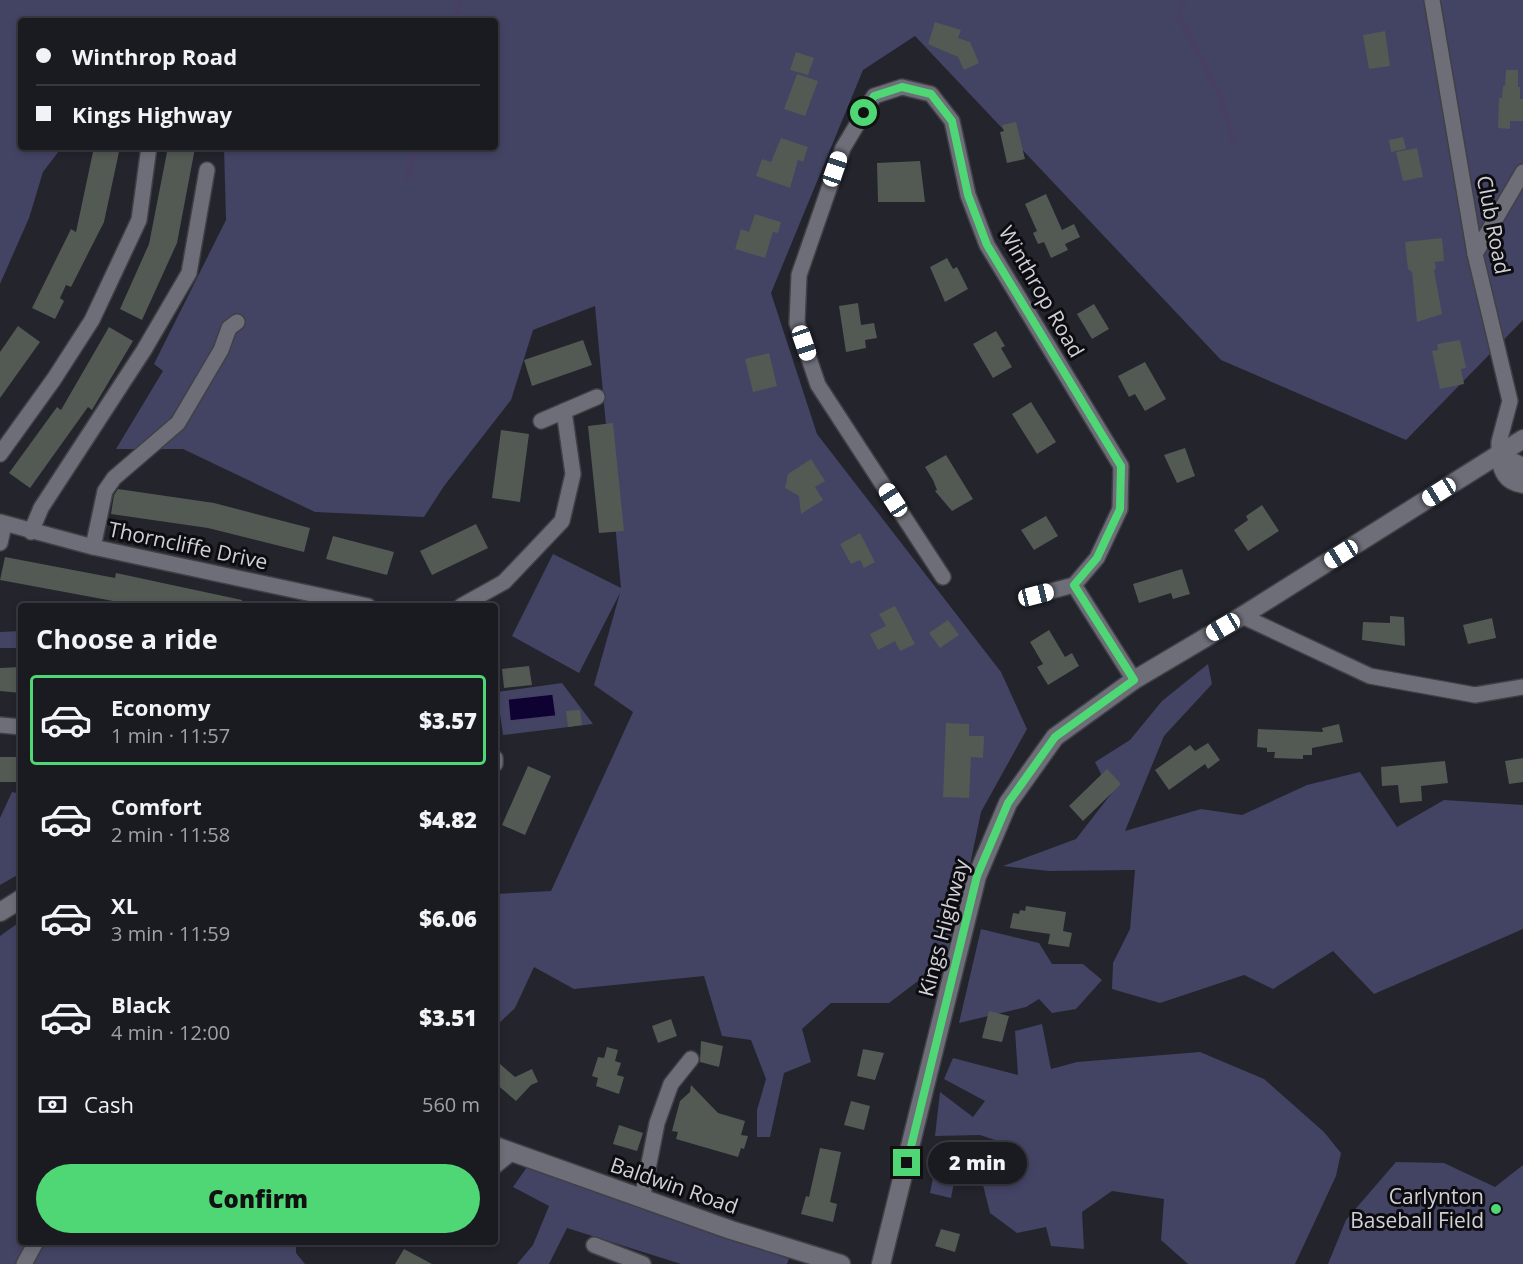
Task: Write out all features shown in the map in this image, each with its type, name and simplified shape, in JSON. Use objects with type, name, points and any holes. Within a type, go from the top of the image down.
[{"type":"street","name":"Club Road","points":[[1432,0],[1476,254],[1517,405],[1499,442],[1499,456]]},
{"type":"street","name":"Winthrop Road","points":[[943,577],[818,385],[797,323],[799,275],[843,148],[874,96],[902,87],[931,94],[952,121],[968,195],[987,245],[1121,466],[1120,509],[1097,558],[1074,585]]},
{"type":"street","points":[[0,454],[54,379],[92,320],[139,220],[149,150]]},
{"type":"street","points":[[31,532],[41,508],[144,350],[189,273],[207,170]]},
{"type":"street","points":[[1476,254],[1523,172]]},
{"type":"street","points":[[93,547],[105,491],[114,478],[178,423],[221,350],[229,328],[237,322]]},
{"type":"street","points":[[541,421],[597,396]]},
{"type":"street","points":[[466,603],[504,582],[562,521],[573,474],[564,411]]},
{"type":"street","name":"Kings Highway","points":[[881,1264],[977,876],[1008,803],[1055,737],[1134,680],[1242,616],[1523,439]]},
{"type":"street","points":[[1499,456],[1523,467]]},
{"type":"street","points":[[1499,456],[1504,473],[1510,481],[1523,484]]},
{"type":"street","points":[[0,543],[2,523]]},
{"type":"street","name":"Thorncliffe Drive","points":[[2,523],[93,547],[354,603]]},
{"type":"street","points":[[1036,595],[1074,585],[1134,680]]},
{"type":"street","points":[[1242,616],[1370,676],[1475,695],[1523,687]]},
{"type":"street","points":[[0,726],[18,727]]},
{"type":"street","points":[[0,912],[18,901]]},
{"type":"street","points":[[642,1199],[660,1113],[671,1084],[691,1059]]},
{"type":"street","name":"Baldwin Road","points":[[502,1150],[642,1199],[841,1264]]},
{"type":"street","points":[[24,1264],[34,1245]]},
{"type":"street","points":[[594,1245],[644,1264]]},
{"type":"shaded area","points":[[0,0],[1523,0],[1523,320],[1406,440],[1221,360],[915,36],[863,70],[771,293],[817,434],[1001,672],[1027,729],[981,812],[951,956],[889,1003],[831,1003],[802,1029],[811,1062],[784,1073],[770,1137],[757,1137],[757,1110],[766,1079],[751,1040],[722,1036],[704,976],[574,989],[534,967],[515,1008],[498,1024],[498,894],[551,891],[633,712],[594,685],[620,593],[579,673],[512,636],[553,554],[621,588],[595,306],[533,330],[511,400],[444,486],[424,517],[315,512],[183,449],[116,449],[163,371],[154,364],[226,220],[224,150],[498,150],[498,18],[18,18],[18,150],[60,150],[43,172],[29,218],[0,284]]},
{"type":"shaded area","points":[[18,631],[18,648],[0,648],[0,632]]},
{"type":"shaded area","points":[[1208,664],[1212,684],[1164,736],[1125,831],[1201,809],[1242,815],[1307,785],[1360,772],[1397,827],[1444,800],[1523,805],[1523,929],[1374,994],[1333,951],[1273,989],[1244,975],[1160,1003],[1112,989],[1113,963],[1130,929],[1135,870],[1049,871],[1003,866],[1076,839],[1111,794],[1095,762],[1130,740],[1162,701]]},
{"type":"shaded area","points":[[562,683],[593,724],[503,735],[498,692]]},
{"type":"shaded area","points":[[553,694],[556,716],[510,721],[508,699]]},
{"type":"shaded area","points":[[12,792],[18,793],[18,875],[0,885],[0,818]]},
{"type":"shaded area","points":[[18,923],[18,1245],[296,1245],[296,1253],[305,1264],[0,1264],[0,936]]},
{"type":"shaded area","points":[[981,929],[1039,943],[1052,964],[1083,964],[1102,980],[1076,1009],[1052,1013],[1039,999],[1026,1007],[959,1023]]},
{"type":"shaded area","points":[[1042,1024],[1051,1069],[1077,1062],[1200,1052],[1264,1079],[1324,1132],[1341,1153],[1336,1176],[1295,1264],[1188,1264],[1161,1240],[1164,1199],[1112,1191],[1082,1212],[1084,1249],[1051,1246],[1046,1227],[1017,1233],[990,1213],[983,1185],[1007,1144],[980,1135],[935,1136],[940,1092],[973,1117],[985,1101],[944,1079],[953,1058],[1018,1075],[1015,1031]]},
{"type":"shaded area","points":[[1396,1162],[1444,1163],[1495,1187],[1523,1165],[1523,1264],[1328,1264],[1346,1220]]},
{"type":"shaded area","points":[[527,1167],[789,1259],[787,1264],[681,1264],[567,1228],[549,1264],[517,1264],[533,1245],[549,1206],[513,1187]]},
{"type":"shaded area","points":[[935,1168],[956,1172],[951,1198],[930,1193]]},
{"type":"building","points":[[935,22],[961,30],[958,38],[970,42],[979,63],[964,70],[958,57],[928,44]]},
{"type":"building","points":[[1385,31],[1390,66],[1369,69],[1363,35]]},
{"type":"building","points":[[796,52],[814,58],[808,75],[790,70]]},
{"type":"building","points":[[1506,70],[1518,70],[1520,99],[1523,99],[1523,121],[1510,121],[1510,129],[1498,128],[1499,98],[1502,98],[1503,86],[1505,86]]},
{"type":"building","points":[[797,74],[818,81],[805,116],[784,109]]},
{"type":"building","points":[[1016,122],[1025,159],[1007,163],[1000,132],[1004,131],[1002,125]]},
{"type":"building","points":[[1403,137],[1406,149],[1391,152],[1389,140]]},
{"type":"building","points":[[781,138],[808,147],[803,162],[798,160],[790,188],[756,176],[762,159],[771,162]]},
{"type":"building","points":[[1417,148],[1423,177],[1403,181],[1396,152]]},
{"type":"building","points":[[93,150],[119,150],[104,222],[71,287],[66,285],[60,298],[64,301],[55,319],[32,308],[71,229],[76,232]]},
{"type":"building","points":[[167,150],[195,150],[177,243],[142,320],[120,309],[149,244]]},
{"type":"building","points":[[920,161],[925,202],[878,202],[877,163]]},
{"type":"building","points":[[1046,194],[1062,230],[1074,224],[1080,237],[1065,244],[1068,250],[1051,258],[1044,242],[1038,244],[1033,233],[1037,231],[1025,204]]},
{"type":"building","points":[[755,214],[781,222],[778,233],[773,232],[765,258],[735,249],[741,229],[749,232]]},
{"type":"building","points":[[1442,238],[1444,261],[1435,262],[1436,269],[1434,270],[1442,314],[1417,322],[1412,272],[1408,269],[1405,242]]},
{"type":"building","points":[[947,258],[953,269],[957,267],[968,289],[945,302],[930,267]]},
{"type":"building","points":[[858,303],[861,325],[874,323],[877,338],[865,340],[866,348],[846,352],[839,306]]},
{"type":"building","points":[[1094,304],[1109,329],[1092,339],[1077,314]]},
{"type":"building","points":[[18,326],[40,342],[0,398],[0,352]]},
{"type":"building","points":[[109,327],[133,341],[92,410],[88,407],[30,488],[9,473],[57,407],[61,410]]},
{"type":"building","points":[[996,331],[1005,346],[1001,348],[1012,367],[993,378],[973,344]]},
{"type":"building","points":[[583,340],[592,365],[532,386],[524,360]]},
{"type":"building","points":[[1460,340],[1466,368],[1461,369],[1464,384],[1440,389],[1432,351],[1438,350],[1437,344]]},
{"type":"building","points":[[769,353],[777,386],[753,392],[745,359]]},
{"type":"building","points":[[1145,362],[1166,399],[1145,411],[1135,394],[1129,397],[1118,376]]},
{"type":"building","points":[[1031,402],[1056,442],[1037,454],[1012,414]]},
{"type":"building","points":[[613,423],[624,531],[599,533],[588,426]]},
{"type":"building","points":[[501,430],[529,434],[520,502],[492,498]]},
{"type":"building","points":[[1185,448],[1195,476],[1177,483],[1164,455]]},
{"type":"building","points":[[946,455],[973,499],[952,511],[935,491],[937,490],[933,480],[925,467]]},
{"type":"building","points":[[811,459],[825,481],[815,487],[823,500],[801,514],[799,496],[785,488],[788,474]]},
{"type":"building","points":[[118,489],[214,503],[310,528],[304,552],[208,528],[111,514],[114,495]]},
{"type":"building","points":[[1262,505],[1279,531],[1248,551],[1234,530],[1248,520],[1246,516]]},
{"type":"building","points":[[1046,516],[1058,536],[1034,550],[1021,530]]},
{"type":"building","points":[[476,524],[488,548],[432,575],[420,551]]},
{"type":"building","points":[[860,533],[875,562],[864,568],[860,560],[851,564],[840,544]]},
{"type":"building","points":[[333,536],[394,552],[387,575],[326,559]]},
{"type":"building","points":[[5,557],[115,578],[116,573],[242,600],[242,603],[124,603],[0,580]]},
{"type":"building","points":[[1182,569],[1190,594],[1173,599],[1171,593],[1139,603],[1133,584]]},
{"type":"building","points":[[895,606],[915,644],[900,651],[895,641],[878,650],[870,634],[886,626],[879,614]]},
{"type":"building","points":[[1390,616],[1404,617],[1405,646],[1362,640],[1363,622],[1390,623]]},
{"type":"building","points":[[1492,618],[1496,638],[1468,644],[1463,625]]},
{"type":"building","points":[[948,620],[959,635],[940,648],[929,633]]},
{"type":"building","points":[[1049,630],[1065,657],[1072,653],[1079,666],[1048,685],[1037,667],[1043,664],[1030,642]]},
{"type":"building","points":[[529,666],[532,685],[504,688],[502,669]]},
{"type":"building","points":[[18,667],[18,693],[0,691],[0,668]]},
{"type":"building","points":[[580,710],[582,725],[568,727],[566,711]]},
{"type":"building","points":[[946,723],[969,724],[969,736],[984,736],[983,758],[971,757],[969,798],[943,797]]},
{"type":"building","points":[[1339,724],[1343,742],[1312,748],[1312,755],[1303,755],[1303,759],[1274,758],[1275,752],[1267,752],[1267,748],[1257,747],[1258,729],[1323,732],[1322,728]]},
{"type":"building","points":[[1208,743],[1220,760],[1208,769],[1205,764],[1169,790],[1155,770],[1190,745],[1195,751]]},
{"type":"building","points":[[0,757],[18,757],[18,782],[0,782]]},
{"type":"building","points":[[1523,758],[1523,782],[1509,784],[1505,761]]},
{"type":"building","points":[[1445,761],[1448,783],[1421,786],[1422,801],[1400,803],[1398,785],[1382,786],[1381,767]]},
{"type":"building","points":[[528,766],[551,776],[525,835],[502,825]]},
{"type":"building","points":[[1107,769],[1121,784],[1083,821],[1069,806]]},
{"type":"building","points":[[1026,906],[1066,912],[1063,931],[1072,933],[1069,947],[1048,944],[1050,934],[1010,928],[1013,913],[1019,914],[1020,910],[1025,911]]},
{"type":"building","points":[[989,1011],[1009,1016],[1002,1042],[982,1038]]},
{"type":"building","points":[[671,1019],[677,1036],[658,1043],[652,1026]]},
{"type":"building","points":[[701,1041],[723,1046],[719,1067],[700,1062]]},
{"type":"building","points":[[607,1047],[618,1050],[615,1061],[621,1063],[617,1075],[624,1077],[619,1094],[596,1086],[598,1078],[592,1076],[598,1057],[604,1058]]},
{"type":"building","points":[[863,1049],[884,1053],[875,1080],[857,1076]]},
{"type":"building","points":[[500,1064],[515,1077],[532,1069],[538,1082],[531,1085],[516,1101],[498,1086]]},
{"type":"building","points":[[691,1085],[718,1113],[745,1121],[741,1135],[748,1136],[744,1149],[741,1148],[738,1157],[676,1139],[678,1132],[672,1131],[680,1101],[690,1092]]},
{"type":"building","points":[[851,1101],[870,1106],[864,1130],[844,1125]]},
{"type":"building","points":[[619,1125],[643,1133],[637,1151],[613,1144]]},
{"type":"building","points":[[820,1148],[841,1152],[830,1202],[837,1204],[833,1222],[801,1214],[806,1196],[809,1197]]},
{"type":"building","points":[[941,1229],[960,1234],[955,1252],[935,1246]]},
{"type":"building","points":[[404,1249],[432,1264],[395,1264]]},
{"type":"waterway","points":[[456,18],[461,0]]},
{"type":"waterway","points":[[1185,0],[1179,16],[1220,96],[1234,145]]},
{"type":"waterway","points":[[407,179],[416,150]]},
{"type":"place","name":"Carlynton Baseball Field","points":[[1496,1209]]},
{"type":"route","points":[[864,113],[874,96],[902,87],[931,94],[952,121],[968,195],[987,245],[1121,466],[1120,509],[1097,558],[1074,585],[1134,680],[1055,737],[1008,803],[977,876],[907,1163]]}]
